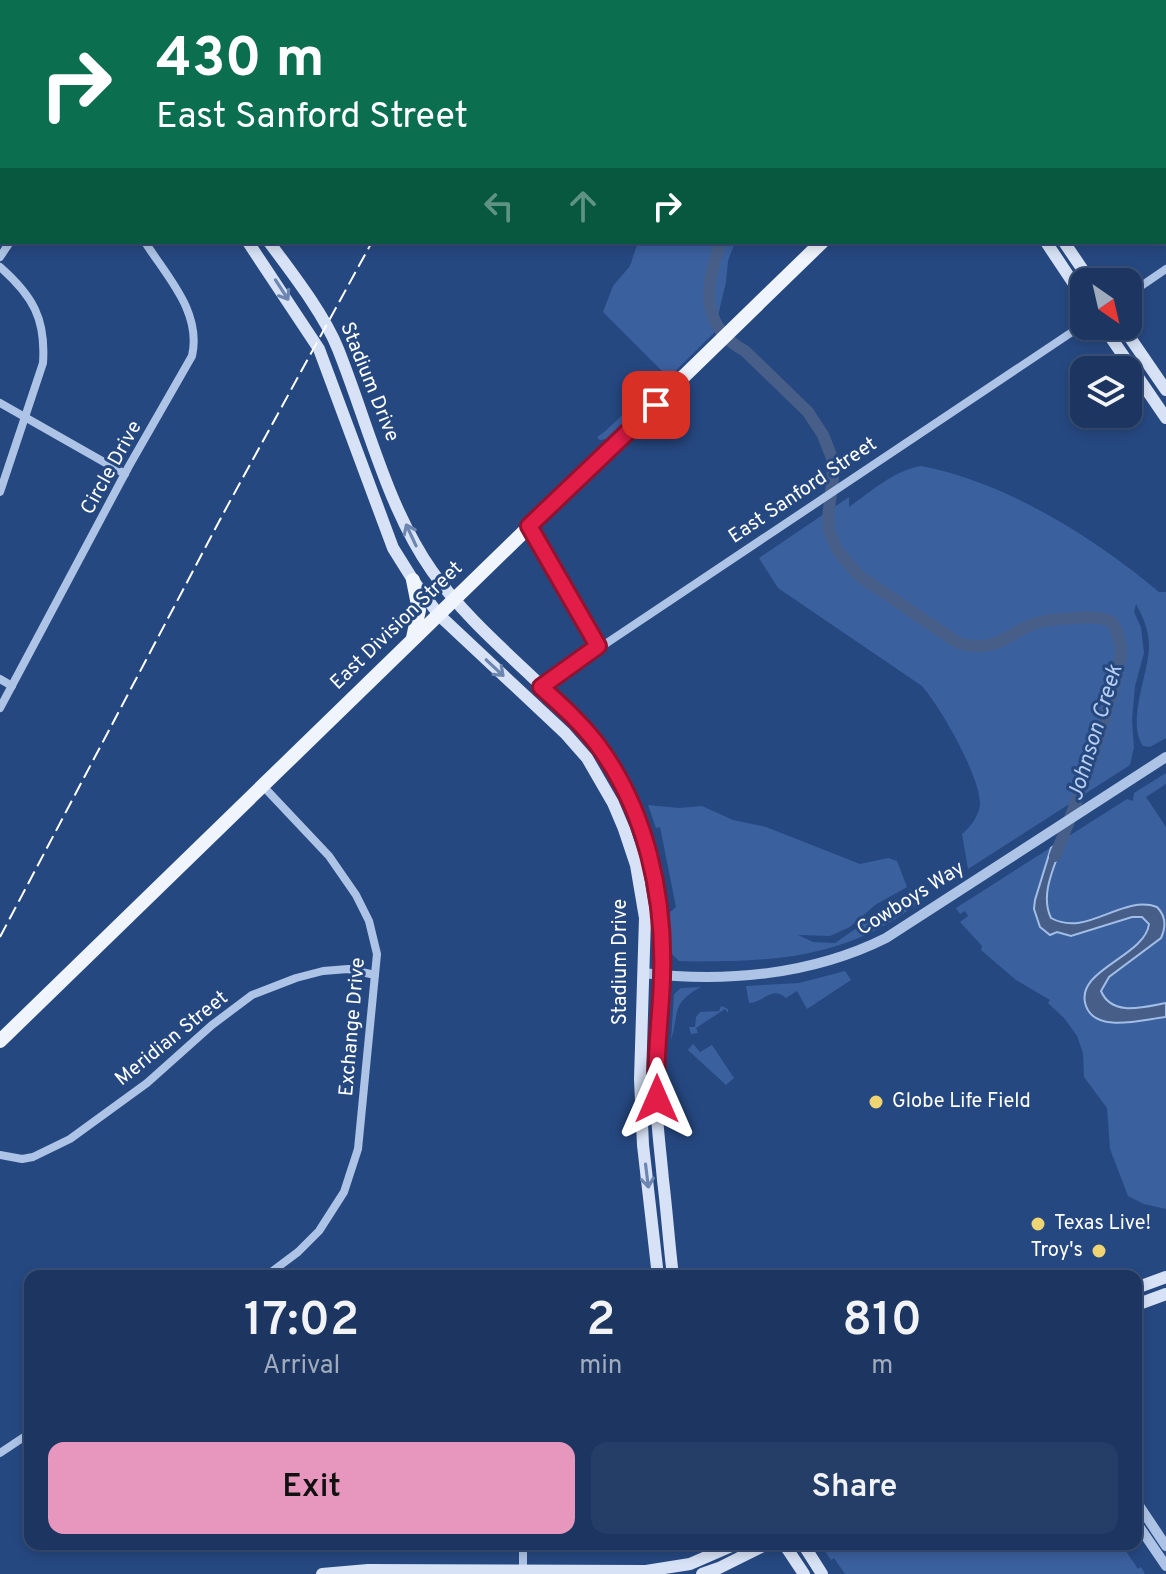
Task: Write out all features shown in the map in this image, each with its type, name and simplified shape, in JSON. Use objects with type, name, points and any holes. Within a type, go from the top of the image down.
[{"type":"main road","name":"Stadium Drive","points":[[249,244],[313,339],[393,548],[413,580],[439,615],[565,733],[587,758],[613,803],[636,865],[642,893],[645,941],[640,1079],[643,1145],[661,1240],[671,1270]]},
{"type":"main road","points":[[258,244],[270,256],[279,255]]},
{"type":"main road","name":"Stadium Drive","points":[[271,244],[337,346],[413,541],[454,599],[574,717],[597,744],[636,814],[660,907],[662,975],[655,1077],[661,1240],[658,1270]]},
{"type":"main road","name":"East Division Street","points":[[0,1041],[820,244]]},
{"type":"main road","points":[[1047,244],[1070,278]]},
{"type":"main road","points":[[1065,244],[1082,268]]},
{"type":"main road","points":[[1113,340],[1166,418]]},
{"type":"main road","points":[[1132,340],[1166,390]]},
{"type":"main road","points":[[343,414],[357,424],[384,470]]},
{"type":"main road","points":[[412,640],[419,610],[413,580]]},
{"type":"main road","points":[[613,803],[627,797]]},
{"type":"main road","points":[[1142,1286],[1166,1277]]},
{"type":"main road","points":[[1142,1303],[1166,1294]]},
{"type":"main road","points":[[322,1574],[366,1570],[646,1572],[690,1564],[722,1550]]},
{"type":"main road","points":[[702,1574],[755,1550]]},
{"type":"main road","points":[[788,1550],[804,1574]]},
{"type":"main road","points":[[807,1550],[822,1574]]},
{"type":"street","name":"Circle Drive","points":[[0,708],[192,356],[195,342],[189,310],[146,244]]},
{"type":"street","points":[[0,267],[27,295],[43,329],[43,363],[0,492]]},
{"type":"street","points":[[1142,285],[1166,269]]},
{"type":"street","name":"East Sanford Street","points":[[541,687],[1070,333]]},
{"type":"street","points":[[0,403],[125,474]]},
{"type":"street","points":[[529,526],[598,646]]},
{"type":"street","points":[[0,679],[12,686]]},
{"type":"street","name":"Cowboys Way","points":[[643,973],[741,975],[801,969],[860,951],[886,938],[1162,760]]},
{"type":"street","name":"Exchange Drive","points":[[262,784],[329,856],[356,895],[369,921],[377,954],[358,1149],[344,1192],[319,1231],[274,1270]]},
{"type":"street","name":"Meridian Street","points":[[0,1155],[33,1157],[70,1139],[147,1083],[212,1025],[252,995],[323,971],[348,969],[375,975]]},
{"type":"street","points":[[0,1453],[24,1437]]},
{"type":"street","points":[[1142,1510],[1166,1546]]},
{"type":"street","points":[[1142,1531],[1166,1566]]},
{"type":"street","points":[[523,1550],[523,1572]]},
{"type":"shaded area","points":[[637,244],[734,244],[714,333],[606,439],[600,440],[597,437],[663,372],[603,312],[613,286],[630,266]]},
{"type":"shaded area","points":[[921,466],[984,484],[1016,498],[1077,532],[1159,592],[1166,592],[1166,738],[1150,747],[1143,746],[1138,736],[1137,711],[1149,646],[1145,624],[1136,604],[1134,612],[1141,627],[1144,653],[1135,686],[1132,721],[1134,747],[1130,765],[968,869],[962,834],[978,812],[978,791],[958,742],[939,709],[922,686],[778,588],[759,558],[849,497],[849,507],[892,477]]},
{"type":"shaded area","points":[[1166,773],[1166,784],[1146,797],[1166,827],[1166,1209],[1128,1196],[1110,1149],[1107,1108],[1084,1077],[1083,1053],[1077,1036],[1048,1003],[1050,1000],[1016,980],[981,950],[982,946],[960,922],[968,916],[965,911],[960,914],[956,908],[1127,799],[1133,801],[1134,793]]},
{"type":"shaded area","points":[[648,805],[679,808],[702,806],[733,820],[766,827],[860,864],[888,858],[897,861],[907,887],[875,905],[850,927],[830,936],[798,935],[813,942],[835,943],[912,890],[916,895],[919,891],[923,899],[879,928],[834,947],[760,960],[679,961],[671,953],[670,912],[676,907],[660,827],[656,828]]},
{"type":"shaded area","points":[[1064,839],[1048,889],[1051,918],[1064,923],[1078,923],[1131,906],[1157,907],[1164,922],[1161,938],[1109,977],[1101,991],[1106,999],[1121,1007],[1139,1008],[1166,1003],[1166,1017],[1110,1022],[1091,1015],[1086,1006],[1085,993],[1090,983],[1145,936],[1149,924],[1142,917],[1132,917],[1071,936],[1057,932],[1050,935],[1040,927],[1034,909],[1035,900],[1051,848]]},
{"type":"shaded area","points":[[845,971],[851,980],[807,1009],[797,991],[786,998],[776,993],[749,1003],[746,986],[799,983]]},
{"type":"shaded area","points":[[701,987],[680,1004],[671,1040],[674,994],[681,988]]},
{"type":"shaded area","points":[[721,1006],[728,1009],[728,1013],[725,1009],[696,1028],[698,1033],[691,1034],[689,1027],[695,1027],[700,1012],[719,1011]]},
{"type":"shaded area","points":[[693,1044],[700,1052],[712,1045],[734,1078],[726,1085],[688,1050]]},
{"type":"shaded area","points":[[1125,1550],[1145,1574],[845,1574],[825,1551]]},
{"type":"waterway","name":"Johnson Creek","points":[[720,244],[709,288],[713,317],[730,341],[745,351],[808,412],[823,435],[832,458],[829,531],[837,550],[858,575],[958,643],[986,646],[1031,625],[1059,619],[1098,618],[1111,622],[1115,628],[1121,651],[1117,675],[1092,759],[1055,856]]},
{"type":"railway","points":[[0,937],[223,514],[371,244]]},
{"type":"place","name":"Globe Life Field","points":[[876,1102]]},
{"type":"place","name":"Texas Live!","points":[[1038,1224]]},
{"type":"place","name":"Troy's","points":[[1099,1251]]},
{"type":"route","points":[[656,405],[529,526],[598,646],[541,687],[574,717],[615,772],[636,814],[650,860],[660,907],[662,975],[655,1077],[657,1099]]}]
